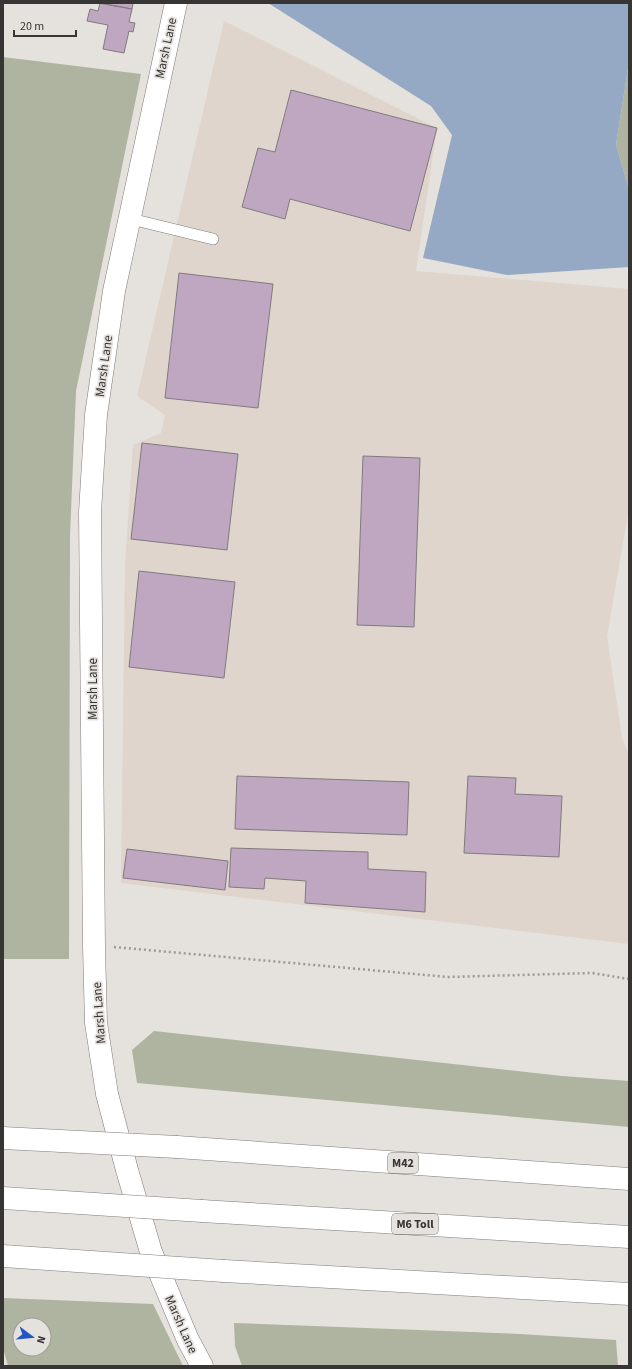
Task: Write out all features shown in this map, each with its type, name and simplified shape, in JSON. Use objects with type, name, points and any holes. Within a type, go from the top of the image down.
[{"type":"main road","name":"Marsh Lane","points":[[176,3],[114,291],[96,415],[90,512],[94,947],[96,1023],[107,1094],[151,1252],[188,1340],[202,1366]]},
{"type":"main road","name":"M42","points":[[3,1138],[178,1147],[629,1179]]},
{"type":"main road","name":"M6 Toll","points":[[3,1198],[629,1238]]},
{"type":"main road","points":[[3,1256],[224,1271],[629,1294]]},
{"type":"lane","points":[[130,219],[213,239]]},
{"type":"path","points":[[94,947],[125,947],[448,977],[592,972],[629,979]]},
{"type":"shaded area","points":[[224,21],[437,128],[416,271],[629,289],[629,508],[607,636],[622,738],[629,755],[629,944],[121,883],[125,565],[133,445],[161,433],[165,415],[137,396]]},
{"type":"green space","points":[[3,57],[141,74],[76,391],[70,535],[69,959],[3,959]]},
{"type":"green space","points":[[629,62],[629,189],[616,145]]},
{"type":"green space","points":[[154,1031],[562,1076],[629,1081],[629,1127],[137,1083],[132,1050]]},
{"type":"green space","points":[[3,1298],[153,1304],[183,1366],[8,1366],[3,1348]]},
{"type":"green space","points":[[234,1323],[520,1334],[616,1340],[618,1366],[242,1366],[235,1346]]},
{"type":"water","points":[[268,3],[629,3],[629,62],[616,145],[629,189],[629,267],[507,275],[423,258],[452,135],[431,106]]},
{"type":"building","points":[[99,3],[133,3],[132,9]]},
{"type":"building","points":[[100,3],[132,9],[129,22],[135,23],[133,32],[129,31],[124,53],[103,49],[108,25],[87,21],[90,9],[98,11]]},
{"type":"building","points":[[291,90],[437,128],[410,231],[290,199],[285,219],[242,207],[258,148],[275,152]]},
{"type":"building","points":[[179,273],[273,284],[258,408],[165,398]]},
{"type":"building","points":[[142,443],[238,454],[227,550],[131,539]]},
{"type":"building","points":[[363,456],[420,458],[414,627],[357,625]]},
{"type":"building","points":[[139,571],[235,582],[224,678],[129,667]]},
{"type":"building","points":[[237,776],[409,782],[407,835],[235,829]]},
{"type":"building","points":[[468,776],[516,778],[515,794],[562,796],[559,857],[464,853]]},
{"type":"building","points":[[231,848],[368,852],[368,869],[426,872],[425,912],[305,903],[306,881],[265,878],[264,889],[229,887]]},
{"type":"building","points":[[127,849],[228,861],[225,890],[123,878]]}]
